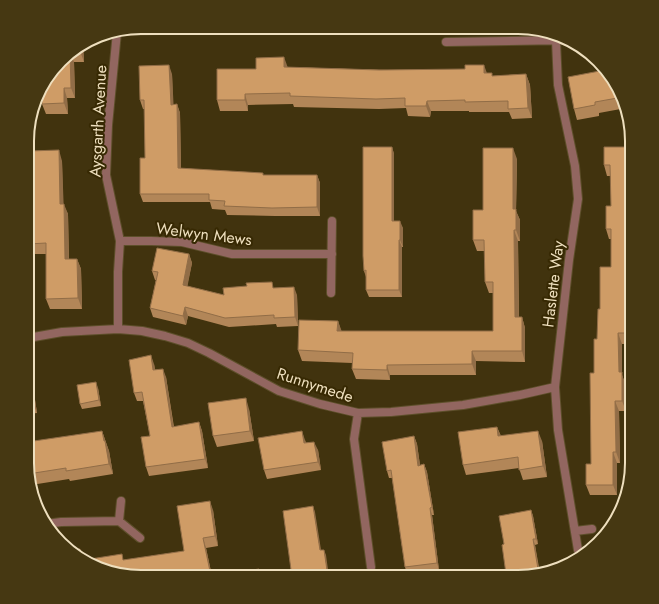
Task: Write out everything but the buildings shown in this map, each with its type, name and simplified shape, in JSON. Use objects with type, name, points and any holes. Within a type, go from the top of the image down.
[{"type":"street","name":"Aysgarth Avenue","points":[[116,37],[108,125],[106,175],[120,241],[118,272],[118,329]]},
{"type":"street","points":[[446,42],[556,41]]},
{"type":"street","name":"Haslette Way","points":[[556,41],[558,85],[575,166],[578,199],[569,260],[554,387],[558,430],[576,530],[578,550]]},
{"type":"street","points":[[331,293],[332,221]]},
{"type":"street","name":"Welwyn Mews","points":[[120,241],[182,242],[232,254],[332,254]]},
{"type":"street","name":"Runnymede","points":[[34,337],[62,332],[118,329],[150,333],[188,343],[210,353],[279,391],[320,404],[358,413],[391,412],[463,405],[520,395],[554,387]]},
{"type":"street","points":[[358,413],[354,439],[371,568]]},
{"type":"street","points":[[119,521],[121,501]]},
{"type":"street","points":[[53,523],[119,521],[140,538]]},
{"type":"street","points":[[576,530],[592,529]]}]
